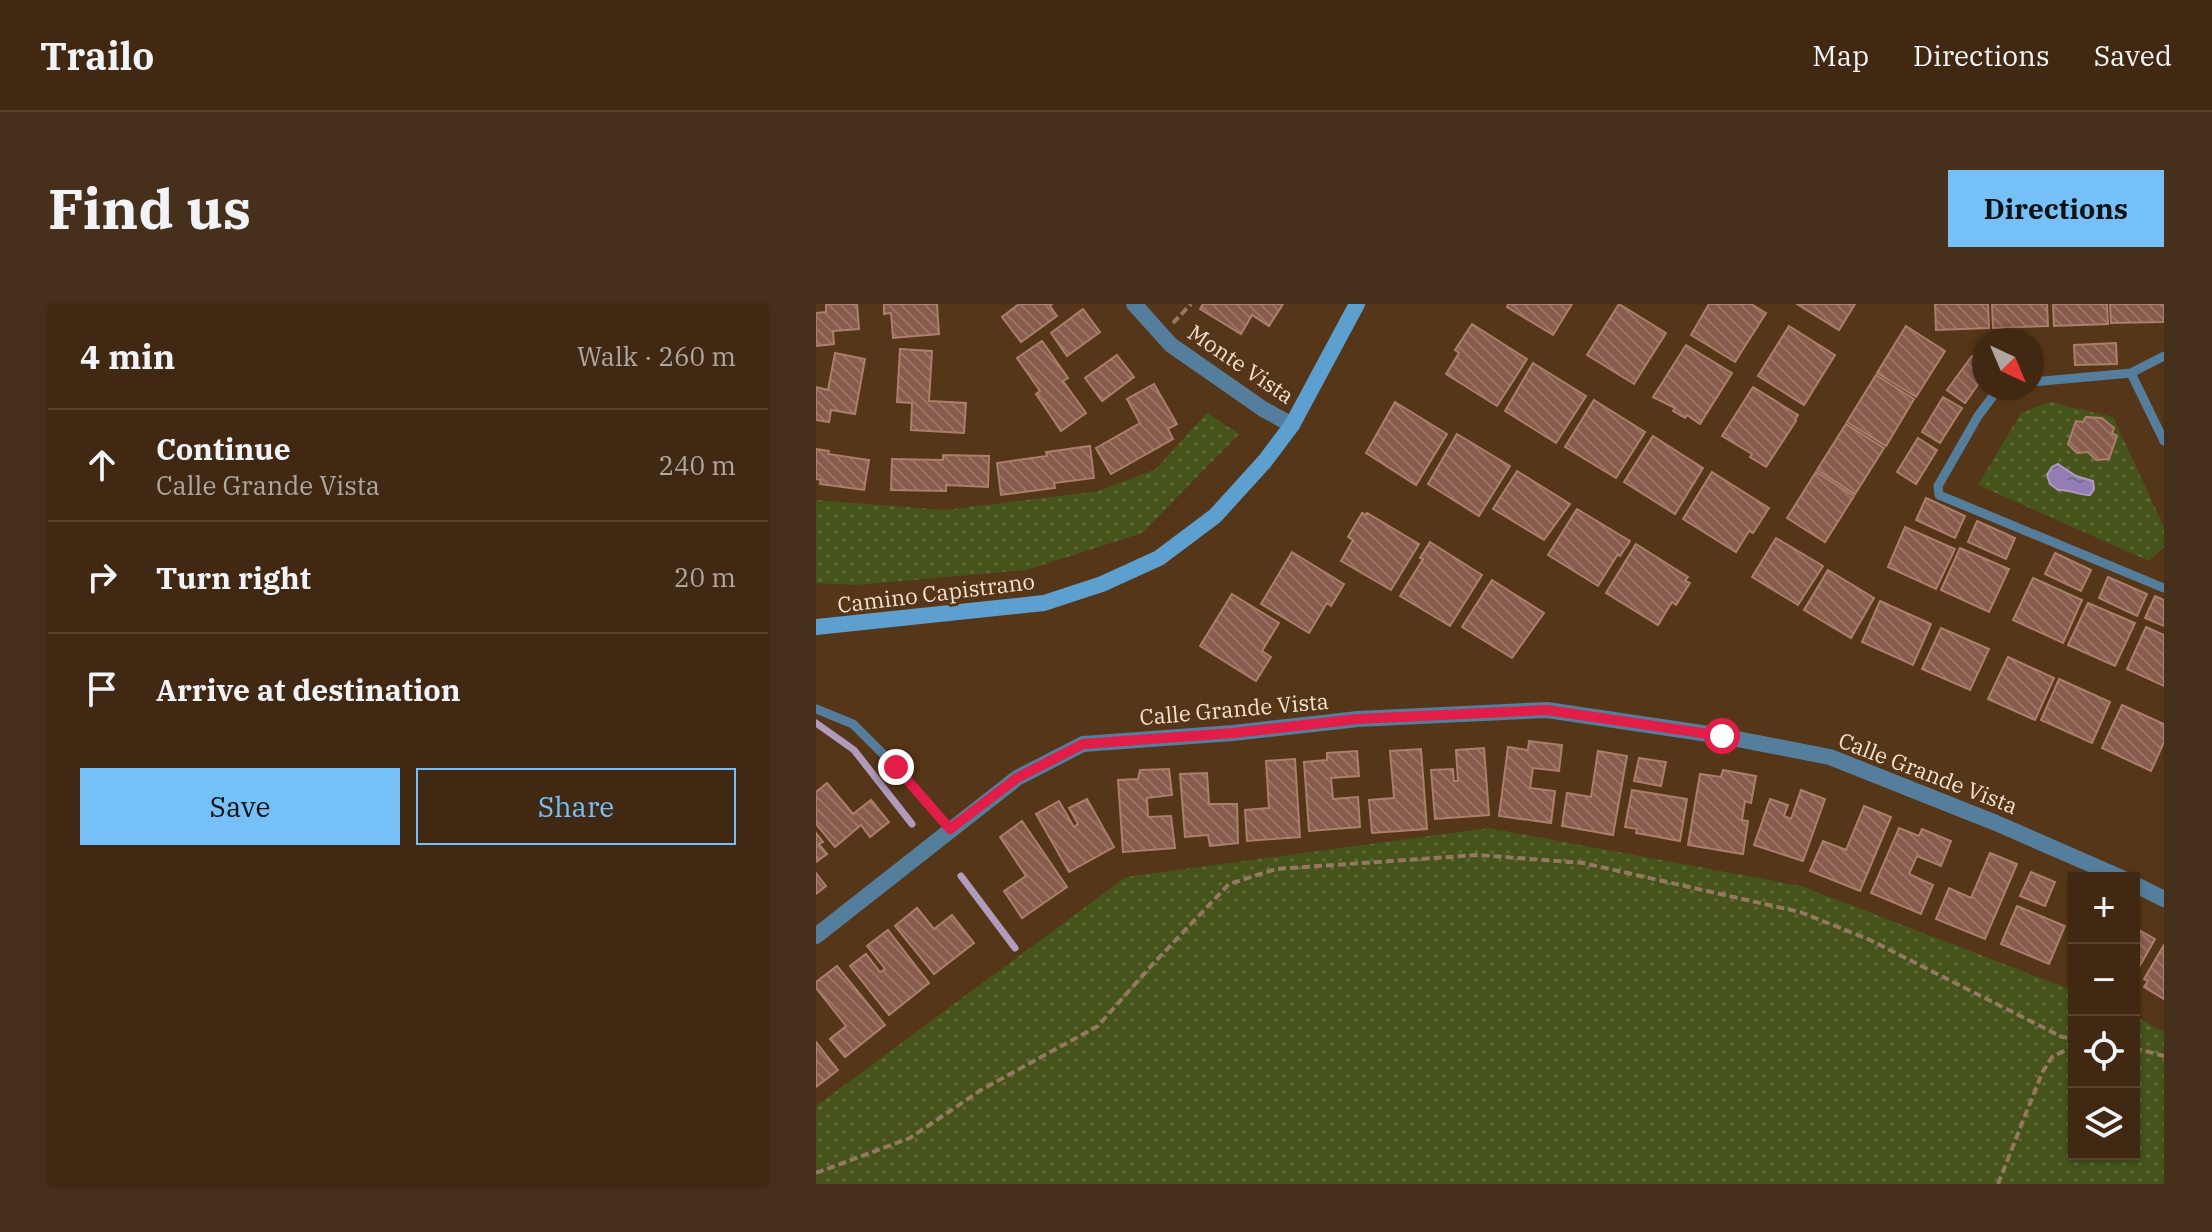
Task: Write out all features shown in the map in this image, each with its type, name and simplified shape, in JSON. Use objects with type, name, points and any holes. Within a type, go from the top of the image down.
[{"type":"main road","name":"Camino Capistrano","points":[[816,627],[1044,603],[1102,584],[1159,558],[1215,516],[1265,461],[1292,425],[1357,304]]},
{"type":"street","name":"Monte Vista","points":[[1134,304],[1171,345],[1263,409],[1292,425]]},
{"type":"street","name":"Calle Grande Vista","points":[[816,936],[1017,778],[1083,744],[1233,733],[1358,719],[1547,710],[1722,736],[1830,757],[1996,823],[2108,872]]},
{"type":"street","points":[[2140,887],[2164,899]]},
{"type":"lane","points":[[2044,381],[2131,373],[2164,356]]},
{"type":"lane","points":[[2131,373],[2164,441]]},
{"type":"lane","points":[[1990,400],[1938,486],[1939,495],[2164,588]]},
{"type":"lane","points":[[816,709],[853,724],[896,767],[950,829]]},
{"type":"path","points":[[816,1173],[910,1138],[981,1090],[1098,1026],[1229,884],[1276,869],[1478,855],[1583,863],[1800,912],[1868,939],[2068,1038]]},
{"type":"path","points":[[1998,1184],[2042,1073],[2052,1057],[2068,1049]]},
{"type":"path","points":[[2140,1050],[2164,1056]]},
{"type":"green space","points":[[2050,402],[2113,417],[2164,527],[2164,547],[2149,561],[1978,485],[2021,413]]},
{"type":"green space","points":[[1207,413],[1239,434],[1142,533],[1027,570],[856,585],[816,583],[816,500],[945,510],[1099,491],[1156,469]]},
{"type":"green space","points":[[1489,828],[1801,886],[2068,989],[2068,1160],[2140,1160],[2140,1019],[2164,1032],[2164,1184],[816,1184],[816,1106],[1126,877]]},
{"type":"water","points":[[2058,464],[2076,476],[2093,481],[2094,489],[2090,495],[2058,490],[2050,484],[2047,475]]},
{"type":"building","points":[[826,304],[857,304],[859,329],[833,331],[834,344],[816,346],[816,313],[826,312]]},
{"type":"building","points":[[884,304],[937,304],[939,334],[893,338],[891,313],[884,314]]},
{"type":"building","points":[[1019,304],[1052,304],[1050,306],[1057,316],[1021,342],[1002,317]]},
{"type":"building","points":[[1203,304],[1283,304],[1269,326],[1252,315],[1241,334],[1200,309]]},
{"type":"building","points":[[1508,304],[1572,304],[1553,335],[1507,307]]},
{"type":"building","points":[[1619,304],[1666,333],[1634,384],[1587,355]]},
{"type":"building","points":[[1709,304],[1751,304],[1766,313],[1735,362],[1691,335]]},
{"type":"building","points":[[1797,304],[1855,304],[1839,330]]},
{"type":"building","points":[[1935,304],[1988,304],[1989,328],[1936,330]]},
{"type":"building","points":[[1992,304],[2047,304],[2048,326],[1993,328]]},
{"type":"building","points":[[2053,304],[2107,304],[2108,324],[2054,326]]},
{"type":"building","points":[[2110,304],[2164,304],[2164,322],[2111,323]]},
{"type":"building","points":[[1083,309],[1100,332],[1067,356],[1051,333]]},
{"type":"building","points":[[1472,324],[1527,359],[1497,406],[1446,374],[1459,353],[1455,350]]},
{"type":"building","points":[[1789,326],[1835,355],[1804,405],[1758,376]]},
{"type":"building","points":[[1906,326],[1945,351],[1916,397],[1877,373]]},
{"type":"building","points":[[1042,341],[1068,378],[1063,381],[1086,413],[1061,431],[1036,394],[1040,391],[1017,358]]},
{"type":"building","points":[[2116,343],[2117,364],[2075,365],[2074,345]]},
{"type":"building","points":[[1686,345],[1732,373],[1700,424],[1653,397]]},
{"type":"building","points":[[900,349],[932,351],[929,401],[966,403],[964,433],[911,430],[912,403],[897,402]]},
{"type":"building","points":[[835,353],[865,359],[855,414],[831,410],[829,422],[816,420],[816,387],[828,390]]},
{"type":"building","points":[[1117,355],[1134,377],[1102,401],[1085,378]]},
{"type":"building","points":[[1972,356],[1972,393],[1965,403],[1947,390]]},
{"type":"building","points":[[1533,363],[1586,396],[1556,443],[1505,411]]},
{"type":"building","points":[[1876,375],[1914,399],[1886,446],[1847,422]]},
{"type":"building","points":[[1154,384],[1177,424],[1168,429],[1173,439],[1111,474],[1096,448],[1140,423],[1127,399]]},
{"type":"building","points":[[1753,387],[1798,415],[1766,467],[1750,457],[1752,454],[1722,436]]},
{"type":"building","points":[[1943,397],[1962,408],[1940,443],[1922,432]]},
{"type":"building","points":[[1594,400],[1645,432],[1616,478],[1565,447]]},
{"type":"building","points":[[1395,402],[1447,434],[1416,485],[1366,453]]},
{"type":"building","points":[[2086,417],[2102,418],[2114,428],[2112,433],[2117,436],[2109,459],[2096,460],[2088,452],[2077,453],[2068,444],[2076,421],[2083,422]]},
{"type":"building","points":[[1846,424],[1884,448],[1855,494],[1817,470]]},
{"type":"building","points":[[1457,434],[1510,466],[1479,516],[1428,484]]},
{"type":"building","points":[[1653,436],[1703,468],[1675,514],[1624,482]]},
{"type":"building","points":[[1918,438],[1937,450],[1916,484],[1897,472]]},
{"type":"building","points":[[1090,446],[1094,478],[1054,483],[1055,488],[1001,495],[997,463]]},
{"type":"building","points":[[816,449],[829,451],[828,454],[869,460],[864,490],[820,484],[821,480],[816,479]]},
{"type":"building","points":[[943,455],[989,456],[988,487],[946,485],[946,491],[891,490],[892,459],[943,460]]},
{"type":"building","points":[[1517,471],[1570,504],[1544,540],[1493,509]]},
{"type":"building","points":[[1712,472],[1769,508],[1736,552],[1683,519]]},
{"type":"building","points":[[1816,472],[1854,496],[1825,542],[1787,518]]},
{"type":"building","points":[[1926,498],[1965,516],[1955,538],[1916,520]]},
{"type":"building","points":[[1577,509],[1630,541],[1598,586],[1548,555]]},
{"type":"building","points":[[1362,513],[1419,544],[1391,590],[1341,561],[1353,540],[1348,537]]},
{"type":"building","points":[[1977,521],[2015,538],[2006,559],[1968,542]]},
{"type":"building","points":[[1905,527],[1955,549],[1936,589],[1888,567]]},
{"type":"building","points":[[1776,538],[1823,566],[1798,605],[1752,577]]},
{"type":"building","points":[[1430,542],[1482,575],[1450,626],[1400,596]]},
{"type":"building","points":[[1636,544],[1688,577],[1685,581],[1690,583],[1676,605],[1672,602],[1658,625],[1606,593]]},
{"type":"building","points":[[1960,548],[2009,569],[1989,612],[1941,590]]},
{"type":"building","points":[[1292,552],[1344,584],[1331,606],[1327,603],[1309,633],[1261,604]]},
{"type":"building","points":[[2055,553],[2091,570],[2081,591],[2045,574]]},
{"type":"building","points":[[1828,570],[1874,598],[1851,638],[1804,610]]},
{"type":"building","points":[[2108,577],[2147,594],[2137,616],[2099,598]]},
{"type":"building","points":[[2033,578],[2082,600],[2063,643],[2013,620]]},
{"type":"building","points":[[1492,580],[1544,613],[1512,658],[1462,627]]},
{"type":"building","points":[[1232,594],[1279,623],[1262,651],[1271,657],[1256,681],[1200,646]]},
{"type":"building","points":[[2155,596],[2164,600],[2164,626],[2145,618]]},
{"type":"building","points":[[1880,601],[1931,624],[1913,665],[1862,642]]},
{"type":"building","points":[[2088,603],[2135,623],[2115,666],[2068,645]]},
{"type":"building","points":[[2146,627],[2164,635],[2164,686],[2127,669]]},
{"type":"building","points":[[1941,628],[1989,649],[1970,690],[1922,669]]},
{"type":"building","points":[[2008,657],[2054,678],[2035,720],[1988,699]]},
{"type":"building","points":[[2059,679],[2110,702],[2092,743],[2041,720]]},
{"type":"building","points":[[2122,705],[2164,724],[2164,742],[2151,771],[2102,748]]},
{"type":"building","points":[[1529,741],[1562,745],[1559,771],[1533,768],[1530,788],[1555,791],[1551,823],[1499,816],[1508,747],[1528,750]]},
{"type":"building","points":[[1484,748],[1489,815],[1435,819],[1431,770],[1453,769],[1454,781],[1458,781],[1456,750]]},
{"type":"building","points":[[1421,749],[1427,829],[1372,833],[1369,800],[1394,798],[1390,751]]},
{"type":"building","points":[[1357,751],[1359,776],[1331,778],[1333,799],[1358,797],[1360,827],[1309,831],[1304,762],[1327,760],[1327,753]]},
{"type":"building","points":[[1598,751],[1627,756],[1613,835],[1562,826],[1567,793],[1591,797]]},
{"type":"building","points":[[1639,758],[1666,762],[1661,786],[1634,781]]},
{"type":"building","points":[[1295,759],[1300,837],[1247,841],[1245,810],[1269,808],[1266,761]]},
{"type":"building","points":[[1169,769],[1172,795],[1147,798],[1148,817],[1171,816],[1175,848],[1123,852],[1118,780],[1138,779],[1140,770]]},
{"type":"building","points":[[1723,770],[1756,776],[1751,803],[1745,801],[1742,820],[1748,821],[1743,854],[1688,845],[1700,774],[1721,777]]},
{"type":"building","points":[[1207,773],[1209,804],[1237,804],[1238,843],[1210,846],[1208,835],[1185,837],[1180,774]]},
{"type":"building","points":[[827,783],[853,814],[871,800],[889,822],[870,837],[861,825],[835,847],[816,824],[816,792]]},
{"type":"building","points":[[1632,790],[1687,799],[1680,841],[1636,833],[1637,829],[1625,827]]},
{"type":"building","points":[[1801,790],[1825,799],[1803,861],[1754,845],[1770,799],[1788,805],[1784,816],[1791,819]]},
{"type":"building","points":[[1087,799],[1114,847],[1069,872],[1036,814],[1059,801],[1074,827],[1078,824],[1069,808]]},
{"type":"building","points":[[1864,806],[1891,817],[1860,891],[1810,871],[1823,841],[1846,850]]},
{"type":"building","points":[[1022,821],[1067,887],[1022,918],[1004,891],[1026,876],[1000,837]]},
{"type":"building","points":[[1899,828],[1919,836],[1922,829],[1951,841],[1941,866],[1917,856],[1909,874],[1933,885],[1921,914],[1871,893]]},
{"type":"building","points":[[816,833],[823,842],[819,844],[827,854],[816,862]]},
{"type":"building","points":[[1990,853],[2017,864],[1985,939],[1936,919],[1949,888],[1971,898]]},
{"type":"building","points":[[2031,872],[2055,882],[2045,906],[2020,896]]},
{"type":"building","points":[[816,873],[826,886],[816,894]]},
{"type":"building","points":[[2017,906],[2065,926],[2049,964],[2001,944]]},
{"type":"building","points":[[917,908],[934,929],[952,915],[974,943],[934,974],[895,926]]},
{"type":"building","points":[[888,930],[929,983],[889,1015],[850,966],[866,954],[880,972],[885,969],[867,946]]},
{"type":"building","points":[[2140,930],[2155,939],[2140,965]]},
{"type":"building","points":[[2164,945],[2164,999],[2144,987],[2148,981],[2144,979]]},
{"type":"building","points":[[837,966],[885,1025],[845,1057],[830,1039],[846,1026],[816,988],[816,982]]},
{"type":"building","points":[[816,1042],[838,1070],[816,1087]]},
{"type":"waterway","points":[[816,723],[854,750],[912,824]]},
{"type":"waterway","points":[[961,876],[1015,948]]},
{"type":"route","points":[[896,767],[950,829],[1017,778],[1083,744],[1233,733],[1358,719],[1547,710],[1722,736]]}]
